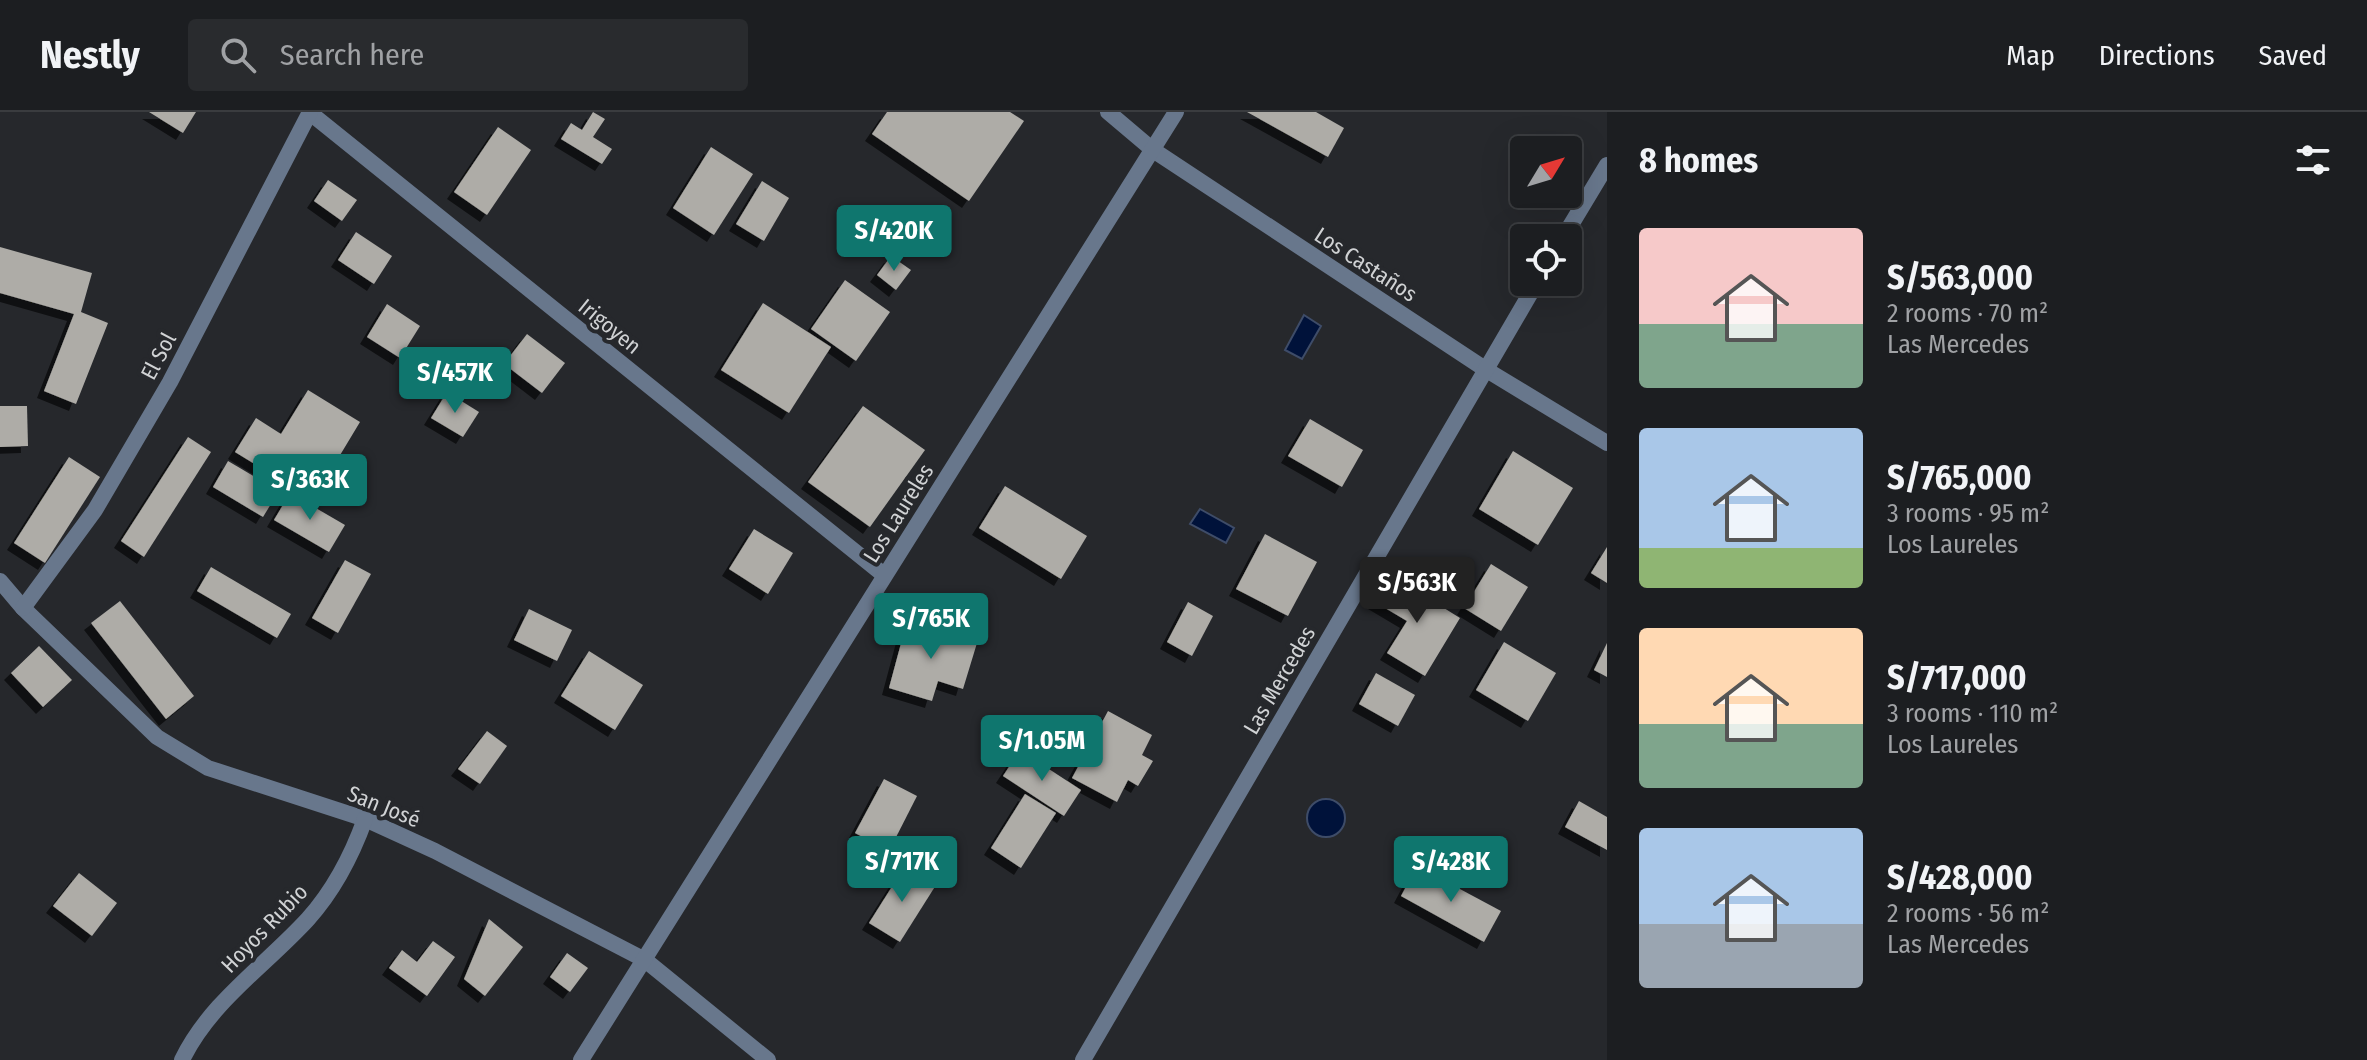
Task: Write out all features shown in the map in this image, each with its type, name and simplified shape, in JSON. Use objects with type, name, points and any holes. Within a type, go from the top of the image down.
[{"type":"street","name":"Irigoyen","points":[[309,112],[884,575]]},
{"type":"street","name":"El Sol","points":[[23,608],[95,510],[170,382],[309,112]]},
{"type":"street","name":"Los Castaños","points":[[1108,112],[1153,150],[1485,369],[1607,443]]},
{"type":"street","name":"Los Laureles","points":[[581,1060],[1176,112]]},
{"type":"street","points":[[1571,224],[1607,165]]},
{"type":"street","name":"Las Mercedes","points":[[1083,1060],[1529,296]]},
{"type":"street","name":"San José","points":[[0,581],[23,608],[157,737],[208,768],[365,819],[435,851],[645,960],[768,1060]]},
{"type":"street","name":"Hoyos Rubio","points":[[182,1060],[202,1024],[310,917],[339,876],[365,819]]},
{"type":"water","points":[[1304,315],[1321,326],[1302,359],[1285,350]]},
{"type":"water","points":[[1200,509],[1234,528],[1226,543],[1190,524]]},
{"type":"water","points":[[1326,799],[1339,805],[1345,818],[1339,831],[1326,837],[1313,831],[1307,818],[1313,805]]},
{"type":"building","points":[[149,112],[196,112],[183,133]]},
{"type":"building","points":[[593,112],[605,119],[593,137],[612,149],[602,164],[561,139],[571,123],[582,130]]},
{"type":"building","points":[[887,112],[1010,112],[1024,121],[969,201],[872,134]]},
{"type":"building","points":[[1247,112],[1316,112],[1344,128],[1328,157]]},
{"type":"building","points":[[498,127],[531,150],[487,215],[454,192]]},
{"type":"building","points":[[711,147],[753,174],[714,235],[673,208]]},
{"type":"building","points":[[328,180],[357,200],[342,221],[314,201]]},
{"type":"building","points":[[762,181],[789,198],[764,241],[736,224]]},
{"type":"building","points":[[356,232],[392,256],[374,284],[338,260]]},
{"type":"building","points":[[0,247],[92,273],[81,312],[108,323],[76,404],[44,391],[74,314],[0,293]]},
{"type":"building","points":[[891,256],[911,270],[896,290],[877,275]]},
{"type":"building","points":[[845,280],[890,312],[856,361],[811,329]]},
{"type":"building","points":[[763,303],[831,347],[789,413],[721,370]]},
{"type":"building","points":[[387,304],[420,326],[400,358],[367,337]]},
{"type":"building","points":[[527,334],[565,363],[542,393],[504,364]]},
{"type":"building","points":[[308,390],[360,422],[313,500],[235,452],[256,418],[281,434]]},
{"type":"building","points":[[447,392],[479,412],[463,437],[431,418]]},
{"type":"building","points":[[0,406],[27,406],[28,446],[0,447]]},
{"type":"building","points":[[863,406],[925,450],[870,527],[808,482]]},
{"type":"building","points":[[1310,419],[1363,450],[1342,487],[1288,456]]},
{"type":"building","points":[[188,437],[211,452],[144,557],[121,541]]},
{"type":"building","points":[[1513,451],[1573,488],[1538,545],[1479,509]]},
{"type":"building","points":[[69,457],[100,477],[45,563],[14,543]]},
{"type":"building","points":[[228,461],[279,491],[263,517],[213,487]]},
{"type":"building","points":[[1005,486],[1087,536],[1061,579],[979,528]]},
{"type":"building","points":[[290,493],[345,525],[329,552],[274,520]]},
{"type":"building","points":[[754,529],[793,553],[768,594],[729,569]]},
{"type":"building","points":[[1265,534],[1317,562],[1288,616],[1236,589]]},
{"type":"building","points":[[1607,547],[1607,583],[1591,573]]},
{"type":"building","points":[[345,560],[371,574],[338,633],[312,618]]},
{"type":"building","points":[[1491,564],[1528,587],[1501,631],[1464,608]]},
{"type":"building","points":[[211,567],[291,614],[277,638],[197,591]]},
{"type":"building","points":[[1391,575],[1460,618],[1425,676],[1387,653],[1407,621],[1375,602]]},
{"type":"building","points":[[120,601],[194,696],[166,719],[91,623]]},
{"type":"building","points":[[1188,602],[1213,616],[1192,656],[1167,642]]},
{"type":"building","points":[[529,609],[572,630],[557,661],[514,640]]},
{"type":"building","points":[[907,621],[977,643],[963,689],[938,681],[932,701],[889,688]]},
{"type":"building","points":[[1504,642],[1556,673],[1528,721],[1476,690]]},
{"type":"building","points":[[1607,643],[1607,677],[1594,670]]},
{"type":"building","points":[[39,646],[72,680],[43,707],[11,673]]},
{"type":"building","points":[[589,651],[643,685],[615,730],[561,696]]},
{"type":"building","points":[[1376,673],[1415,695],[1398,726],[1359,704]]},
{"type":"building","points":[[1108,711],[1152,735],[1142,755],[1153,761],[1138,786],[1128,780],[1117,802],[1072,778]]},
{"type":"building","points":[[487,731],[507,746],[480,784],[458,769]]},
{"type":"building","points":[[1020,750],[1081,790],[1064,816],[1003,776]]},
{"type":"building","points":[[884,779],[917,796],[889,851],[855,833]]},
{"type":"building","points":[[1025,794],[1056,813],[1021,868],[991,848]]},
{"type":"building","points":[[1579,801],[1607,817],[1607,850],[1565,827]]},
{"type":"building","points":[[905,866],[936,885],[900,942],[869,923]]},
{"type":"building","points":[[1417,866],[1501,911],[1484,942],[1401,896]]},
{"type":"building","points":[[79,873],[117,903],[92,936],[53,906]]},
{"type":"building","points":[[489,919],[523,947],[485,996],[464,979]]},
{"type":"building","points":[[433,941],[455,957],[427,996],[389,968],[402,950],[417,962]]},
{"type":"building","points":[[567,953],[588,968],[570,992],[550,977]]}]
